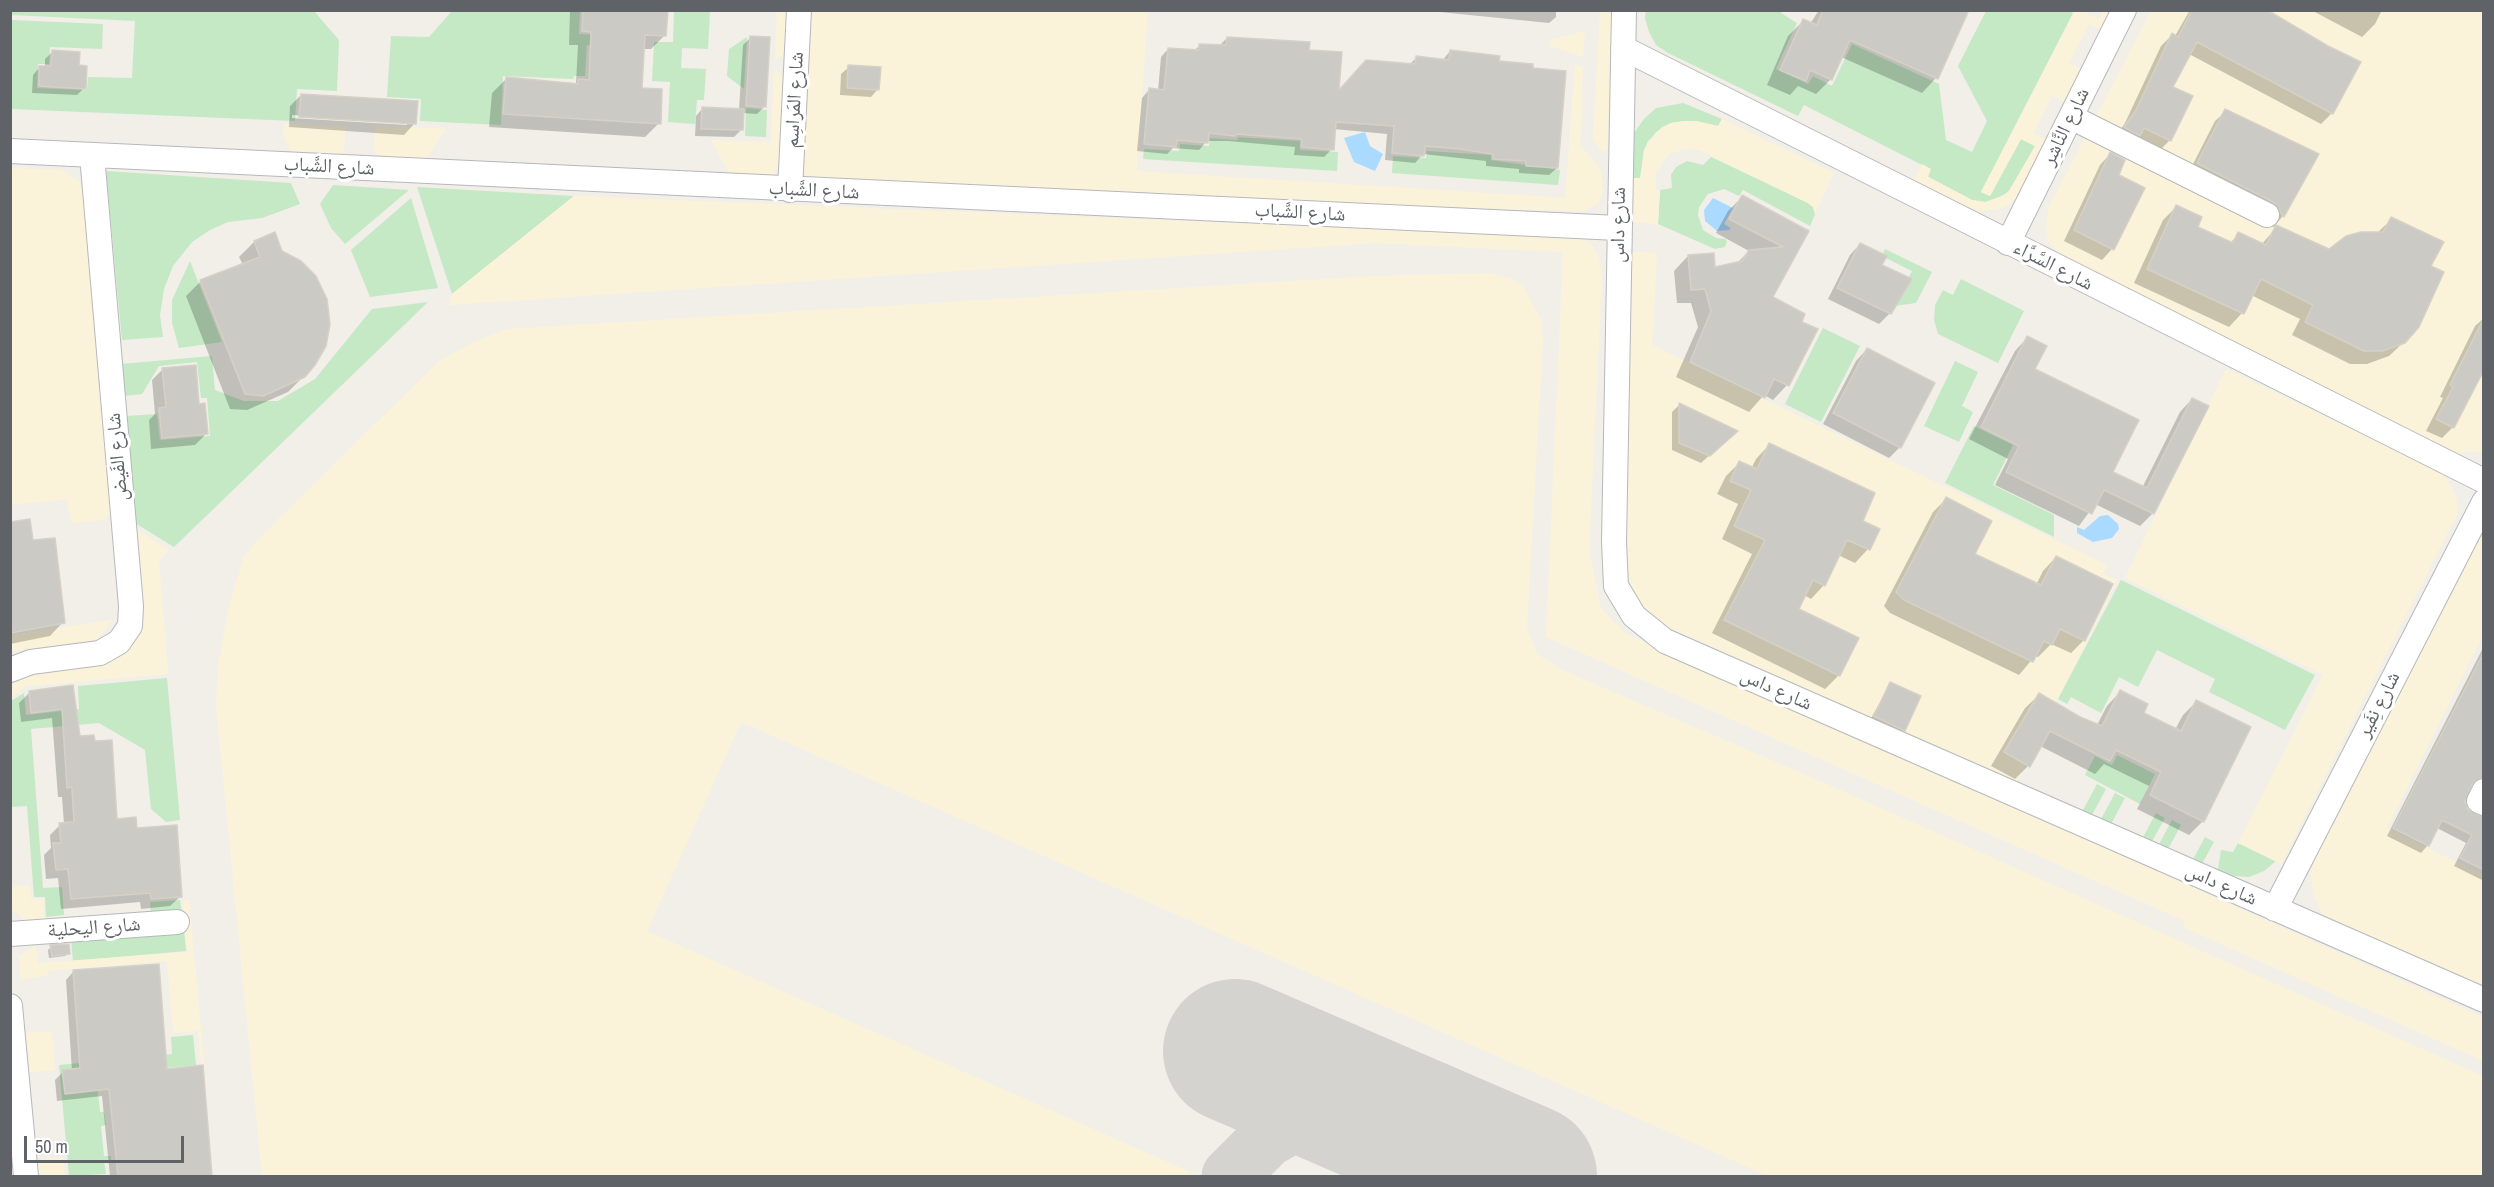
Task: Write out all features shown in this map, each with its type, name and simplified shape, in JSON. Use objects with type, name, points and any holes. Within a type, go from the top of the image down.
[{"type":"street","name":"شارع المَراسِم","points":[[790,190],[800,10]]},
{"type":"street","name":"شارع داس","points":[[1624,10],[1618,228],[1616,586],[1634,616],[1665,641],[2484,1000]]},
{"type":"street","name":"شارع النَّاشِر","points":[[2008,243],[2124,10]]},
{"type":"street","name":"شارع السَّرَّاء","points":[[1623,48],[2484,481]]},
{"type":"street","points":[[2071,117],[2267,215]]},
{"type":"street","name":"شارع الشَّباب","points":[[10,151],[1618,228]]},
{"type":"street","name":"شارع الفَيض","points":[[10,670],[31,662],[100,653],[119,642],[130,626],[131,606],[92,155]]},
{"type":"street","name":"شارع نِفَير","points":[[2275,909],[2484,502]]},
{"type":"street","points":[[2484,791],[2479,801],[2484,803]]},
{"type":"street","name":"شارع اليحلية","points":[[10,934],[177,922]]},
{"type":"street","points":[[10,1006],[26,1176]]},
{"type":"green space","points":[[11,10],[314,11],[339,40],[337,91],[297,89],[295,121],[11,109],[11,20],[103,24],[102,49],[50,47],[49,64],[38,64],[37,88],[87,90],[88,77],[132,78],[135,21],[11,15]]},
{"type":"green space","points":[[2067,10],[2073,13],[1981,192],[1990,196],[2021,139],[2035,146],[2013,188],[1996,200],[1985,202],[1972,200],[1927,176],[1930,169],[1804,105],[1798,116],[1668,53],[1656,45],[1645,18],[1646,11],[1782,11],[1781,13],[1797,23],[1776,69],[1808,84],[1813,76],[1832,86],[1852,44],[1939,84],[1946,140],[1972,152],[1987,121],[1958,66],[1986,11]]},
{"type":"green space","points":[[452,11],[580,11],[579,34],[602,35],[601,46],[587,45],[585,76],[574,76],[573,79],[503,76],[501,125],[420,121],[421,99],[387,97],[391,36],[429,37]]},
{"type":"green space","points":[[674,11],[710,11],[708,49],[682,48],[681,68],[706,69],[704,100],[697,100],[695,124],[668,122],[670,82],[652,81],[654,42],[673,42]]},
{"type":"green space","points":[[747,37],[744,89],[727,76],[729,49]]},
{"type":"green space","points":[[1683,103],[1722,119],[1718,126],[1696,121],[1671,123],[1662,127],[1648,141],[1644,150],[1641,179],[1630,178],[1631,146],[1634,133],[1656,108]]},
{"type":"green space","points":[[746,108],[767,110],[766,137],[745,136]]},
{"type":"green space","points":[[1238,137],[1300,141],[1300,150],[1338,152],[1337,171],[1143,159],[1144,149],[1179,151],[1180,144],[1209,146],[1210,138],[1237,140]]},
{"type":"green space","points":[[1427,151],[1491,155],[1491,160],[1560,170],[1558,185],[1392,173],[1393,156],[1426,158]]},
{"type":"green space","points":[[1711,157],[1808,203],[1813,207],[1815,214],[1810,226],[1743,190],[1739,196],[1724,189],[1708,194],[1699,207],[1698,215],[1703,230],[1716,238],[1725,239],[1727,241],[1725,247],[1715,249],[1658,224],[1660,190],[1672,188],[1671,175],[1676,167],[1687,161],[1703,165]]},
{"type":"green space","points":[[106,171],[291,183],[300,204],[262,218],[228,222],[192,242],[173,266],[164,289],[160,315],[163,337],[122,340]]},
{"type":"green space","points":[[333,185],[409,190],[345,244],[331,228],[320,204]]},
{"type":"green space","points":[[417,187],[574,196],[452,294]]},
{"type":"green space","points":[[411,198],[438,288],[370,297],[351,250]]},
{"type":"green space","points":[[1885,249],[1932,272],[1916,303],[1894,306],[1912,271],[1882,256]]},
{"type":"green space","points":[[190,261],[222,342],[179,348],[172,323],[172,300]]},
{"type":"green space","points":[[1961,279],[2024,311],[1998,363],[1938,334],[1934,320],[1935,305],[1943,290],[1953,295]]},
{"type":"green space","points":[[428,302],[174,547],[135,523],[126,416],[157,414],[160,440],[210,436],[207,398],[201,398],[197,362],[159,366],[142,394],[124,396],[121,364],[212,356],[215,390],[244,401],[278,401],[315,379],[372,309]]},
{"type":"green space","points":[[1823,328],[1860,346],[1821,422],[1785,404]]},
{"type":"green space","points":[[1955,361],[1978,372],[1962,406],[1973,412],[1959,442],[1924,426]]},
{"type":"green space","points":[[1974,426],[2013,445],[1993,485],[2054,515],[2054,537],[1945,483]]},
{"type":"green space","points":[[2121,580],[2315,675],[2285,730],[2209,692],[2215,679],[2157,650],[2138,687],[2119,677],[2101,713],[2071,697],[2067,704],[2058,699]]},
{"type":"green space","points":[[167,678],[180,820],[166,822],[151,809],[145,750],[99,723],[31,729],[43,888],[62,887],[64,915],[46,917],[45,897],[34,897],[27,806],[11,807],[11,701],[24,693],[26,715],[79,709],[78,686]]},
{"type":"green space","points":[[2117,755],[2155,774],[2140,804],[2085,775],[2095,756],[2112,765]]},
{"type":"green space","points":[[2097,784],[2106,789],[2091,817],[2082,812]]},
{"type":"green space","points":[[2115,793],[2125,798],[2110,826],[2100,821]]},
{"type":"green space","points":[[2156,813],[2165,818],[2150,845],[2141,841]]},
{"type":"green space","points":[[2172,820],[2181,825],[2166,853],[2157,848]]},
{"type":"green space","points":[[2205,837],[2214,842],[2199,869],[2190,865]]},
{"type":"green space","points":[[2238,843],[2276,861],[2264,871],[2249,877],[2217,875],[2221,850],[2233,852]]},
{"type":"green space","points":[[180,900],[182,913],[151,915],[150,902]]},
{"type":"green space","points":[[184,930],[186,951],[73,961],[71,940]]},
{"type":"green space","points":[[193,1035],[196,1065],[103,1074],[97,1083],[100,1112],[104,1112],[106,1125],[101,1126],[104,1156],[111,1156],[111,1160],[104,1161],[106,1174],[69,1176],[59,1065],[172,1054],[171,1037]]},
{"type":"sand","points":[[1148,10],[1137,171],[1565,198],[1575,64],[1583,68],[1580,145],[1601,170],[1603,193],[1597,204],[1584,211],[1224,202],[809,181],[805,177],[803,165],[810,11]]},
{"type":"sand","points":[[777,11],[789,11],[788,52],[775,60]]},
{"type":"sand","points":[[1600,11],[1614,11],[1607,151],[1601,150],[1593,140]]},
{"type":"sand","points":[[2075,11],[2088,11],[2087,14],[2099,19],[2103,11],[2114,11],[2103,31],[2089,24],[2069,63],[2084,71],[2067,102],[2052,96],[2033,133],[2050,142],[2017,199],[2003,208],[1979,211],[1912,183],[1922,164],[1931,169],[1928,177],[1972,200],[1985,202],[2007,194],[2035,146],[2021,139],[1990,196],[1981,192]]},
{"type":"sand","points":[[2151,11],[2483,11],[2483,451],[2450,453],[2058,253],[2048,241],[2046,227],[2048,209]]},
{"type":"sand","points":[[1585,31],[1583,57],[1550,46],[1550,40]]},
{"type":"sand","points":[[774,69],[785,77],[779,166],[771,176],[730,175],[711,140],[771,142]]},
{"type":"sand","points":[[1722,119],[1834,173],[1815,214],[1813,207],[1808,203],[1701,151],[1690,148],[1669,154],[1656,172],[1656,190],[1660,190],[1658,224],[1629,222],[1630,178],[1640,178],[1644,150],[1656,132],[1671,123],[1683,121],[1696,121],[1718,126]]},
{"type":"sand","points":[[284,124],[346,127],[344,151],[334,160],[294,158],[283,135]]},
{"type":"sand","points":[[375,126],[446,129],[423,163],[382,162],[374,149]]},
{"type":"sand","points":[[11,168],[62,170],[79,181],[84,192],[111,514],[104,520],[71,523],[67,499],[11,505]]},
{"type":"sand","points":[[574,196],[1579,237],[1591,244],[1598,256],[1602,274],[1589,551],[1601,608],[1626,634],[2483,1017],[2483,1061],[2183,927],[2185,921],[1546,637],[1563,252],[1375,243],[449,305],[452,294]]},
{"type":"sand","points":[[1626,251],[1657,253],[1652,345],[2107,565],[2103,574],[2117,580],[2016,782],[1665,626],[1650,617],[1627,588],[1620,342]]},
{"type":"sand","points":[[1488,273],[1511,278],[1523,287],[1540,317],[1543,339],[1527,628],[1537,654],[1560,669],[1829,785],[2483,1076],[2483,1176],[1768,1176],[741,722],[647,931],[1190,1172],[1188,1176],[262,1176],[216,706],[218,668],[229,605],[244,557],[260,537],[439,361],[476,341],[508,329],[1374,276]]},
{"type":"sand","points":[[2226,369],[2443,473],[2457,498],[2457,514],[2281,864],[2238,843],[2323,675],[2125,578]]},
{"type":"sand","points":[[2483,519],[2483,635],[2387,828],[2483,875],[2483,993],[2334,927],[2322,914],[2313,892],[2311,875],[2315,854]]},
{"type":"sand","points":[[136,529],[169,550],[159,560],[168,674],[27,686],[11,697],[13,680],[34,673],[102,666],[120,657],[134,643],[143,625]]},
{"type":"sand","points":[[112,620],[96,640],[11,651],[11,635]]},
{"type":"sand","points":[[30,885],[31,900],[43,899],[44,923],[28,924],[11,908],[10,887]]},
{"type":"sand","points":[[183,900],[189,900],[204,1063],[201,1063],[198,1031],[173,1033],[167,961],[48,971],[48,976],[21,979],[19,956],[36,945],[38,963],[187,952]]},
{"type":"sand","points":[[52,1031],[55,1070],[25,1073],[22,1033]]},
{"type":"sand","points":[[63,1157],[65,1176],[37,1176],[35,1160]]},
{"type":"water","points":[[1365,132],[1370,146],[1383,154],[1375,171],[1354,162],[1344,138]]},
{"type":"water","points":[[1713,198],[1733,208],[1724,224],[1731,228],[1729,230],[1717,231],[1705,221],[1704,210]]},
{"type":"water","points":[[2108,515],[2118,524],[2119,529],[2112,538],[2093,542],[2077,533],[2077,527],[2084,530],[2100,516]]},
{"type":"building","points":[[583,10],[668,10],[666,36],[645,35],[642,88],[662,89],[661,124],[503,114],[506,77],[578,84],[578,79],[589,80],[591,32],[582,31]]},
{"type":"building","points":[[1823,10],[1969,10],[1938,79],[1850,40],[1832,80],[1810,70],[1806,81],[1780,70],[1803,19],[1817,25]]},
{"type":"building","points":[[2192,10],[2267,10],[2328,46],[2361,62],[2333,114],[2197,42],[2173,87],[2193,96],[2171,141],[2144,128],[2140,136],[2124,127],[2136,110],[2172,33],[2178,37]]},
{"type":"building","points":[[750,36],[770,37],[766,107],[746,106]]},
{"type":"building","points":[[1227,37],[1310,42],[1309,50],[1342,52],[1339,90],[1366,60],[1415,64],[1416,56],[1449,60],[1450,50],[1500,56],[1499,61],[1533,64],[1533,68],[1566,71],[1558,168],[1526,166],[1526,161],[1493,159],[1493,154],[1460,149],[1425,146],[1424,156],[1392,153],[1394,126],[1336,122],[1334,150],[1301,147],[1302,139],[1209,133],[1208,143],[1177,140],[1176,147],[1144,144],[1149,88],[1164,90],[1168,48],[1199,50],[1199,44],[1226,45]]},
{"type":"building","points":[[52,50],[80,52],[79,65],[87,66],[86,89],[39,86],[39,66],[51,66]]},
{"type":"building","points":[[848,65],[881,67],[879,90],[847,88]]},
{"type":"building","points":[[301,94],[418,101],[416,124],[299,117]]},
{"type":"building","points":[[702,107],[744,109],[743,130],[701,129]]},
{"type":"building","points":[[2225,109],[2319,154],[2284,217],[2273,202],[2197,163]]},
{"type":"building","points":[[2110,152],[2125,160],[2119,175],[2145,188],[2114,250],[2074,230]]},
{"type":"building","points":[[1742,195],[1809,231],[1773,297],[1805,314],[1802,322],[1818,329],[1789,386],[1774,379],[1765,398],[1690,362],[1711,311],[1705,289],[1691,290],[1688,255],[1714,253],[1715,267],[1742,261],[1749,250],[1783,247],[1729,219]]},
{"type":"building","points":[[2176,205],[2202,217],[2198,227],[2233,243],[2238,232],[2266,245],[2276,225],[2329,249],[2346,236],[2361,232],[2383,232],[2391,217],[2444,242],[2431,266],[2444,272],[2419,327],[2405,343],[2382,351],[2364,351],[2305,322],[2313,305],[2261,279],[2244,314],[2147,269]]},
{"type":"building","points":[[275,232],[282,251],[301,261],[316,276],[327,299],[330,324],[326,346],[305,377],[263,396],[245,394],[200,280],[260,257],[254,241]]},
{"type":"building","points":[[1860,243],[1887,256],[1882,265],[1912,279],[1891,314],[1837,288]]},
{"type":"building","points":[[2484,318],[2484,370],[2454,428],[2436,419],[2453,387],[2450,385]]},
{"type":"building","points":[[2027,336],[2047,346],[2035,369],[2139,420],[2113,472],[2147,488],[2192,398],[2209,406],[2154,514],[2104,490],[2092,514],[2006,472],[2019,446],[1981,427]]},
{"type":"building","points":[[1867,348],[1935,383],[1901,448],[1833,413]]},
{"type":"building","points":[[196,365],[199,404],[205,403],[208,434],[162,438],[159,408],[166,407],[162,368]]},
{"type":"building","points":[[1679,403],[1738,431],[1710,456],[1679,443]]},
{"type":"building","points":[[1769,443],[1875,493],[1863,521],[1880,529],[1870,550],[1847,540],[1825,586],[1813,580],[1799,609],[1859,638],[1840,676],[1724,620],[1765,540],[1734,526],[1751,490],[1730,481],[1739,461],[1757,469]]},
{"type":"building","points":[[1946,497],[1992,521],[1975,554],[2041,585],[2056,556],[2113,584],[2085,641],[2060,629],[2052,645],[2044,641],[2033,662],[1904,600],[1896,592]]},
{"type":"building","points":[[30,519],[33,540],[55,538],[65,623],[10,633],[10,522]]},
{"type":"building","points":[[2484,652],[2484,777],[2472,784],[2465,802],[2468,810],[2484,817],[2484,870],[2460,858],[2472,835],[2442,820],[2429,846],[2393,828]]},
{"type":"building","points":[[1890,682],[1921,696],[1905,731],[1874,716]]},
{"type":"building","points":[[73,685],[80,736],[94,735],[95,741],[112,740],[117,819],[136,817],[137,828],[177,825],[182,897],[151,899],[150,893],[71,899],[68,869],[56,870],[53,843],[61,843],[59,823],[74,822],[72,787],[67,788],[62,709],[31,713],[29,691]]},
{"type":"building","points":[[2120,690],[2148,704],[2144,713],[2181,731],[2196,700],[2251,727],[2204,822],[2150,795],[2161,772],[2116,750],[2110,761],[2050,731],[2030,767],[2004,752],[2039,693],[2080,717],[2102,726]]},
{"type":"building","points":[[69,944],[70,954],[52,956],[50,945]]},
{"type":"building","points":[[159,964],[167,1069],[203,1065],[212,1176],[118,1176],[109,1089],[65,1094],[62,1070],[80,1068],[73,970]]},
{"type":"taxiway","points":[[1230,1176],[1267,1139],[1290,1126],[1313,1119],[1346,1116],[1402,1121]]},
{"type":"runway","points":[[1235,1051],[1525,1176]]}]
